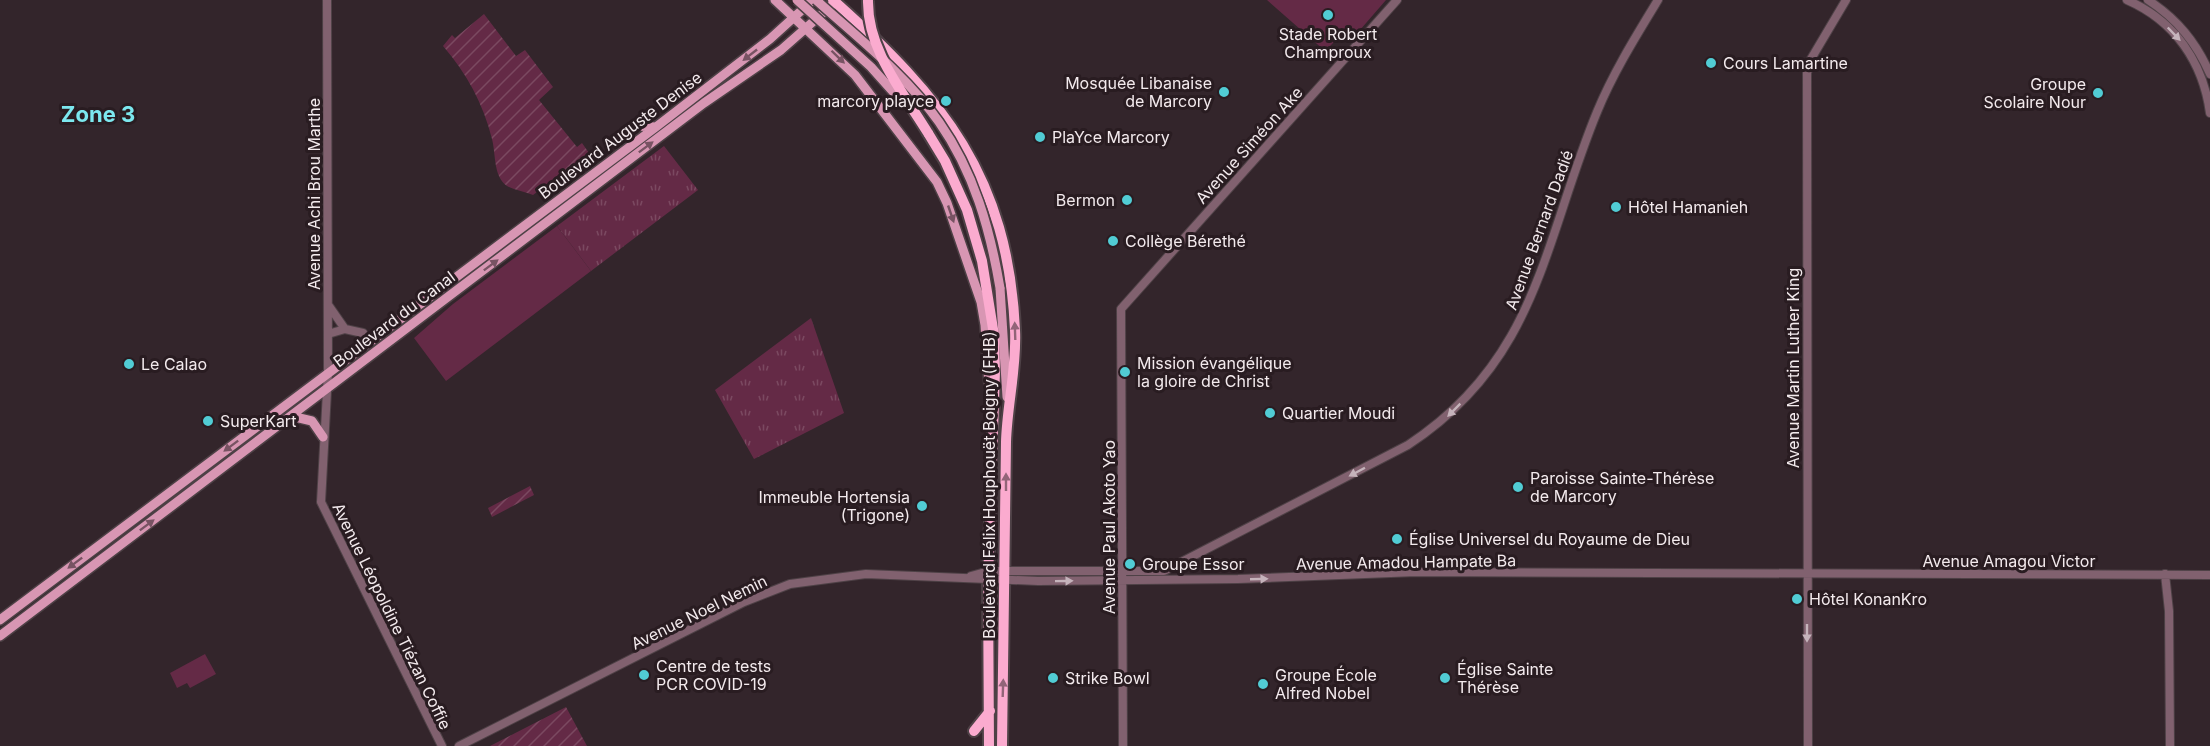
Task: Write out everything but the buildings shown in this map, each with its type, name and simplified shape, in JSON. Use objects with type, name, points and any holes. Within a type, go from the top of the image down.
[{"type":"highway","points":[[868,0],[870,26],[882,57],[928,133]]},
{"type":"highway","points":[[835,1],[918,83],[954,129],[972,158],[992,203],[1007,259],[1013,298],[1015,354],[1007,405]]},
{"type":"highway","name":"Boulevard Félix Houphouët Boigny (FHB)","points":[[928,133],[959,188],[982,261],[994,335],[989,576],[989,746]]},
{"type":"highway","name":"Boulevard Félix Houphouët Boigny (FHB)","points":[[1002,746],[1007,405]]},
{"type":"highway","points":[[975,731],[990,711]]},
{"type":"main road","name":"Boulevard Félix Houphouët Boigny (FHB)","points":[[775,0],[846,65],[920,157],[947,203],[984,314],[992,433]]},
{"type":"main road","points":[[797,0],[871,67],[928,133]]},
{"type":"main road","name":"Boulevard Félix Houphouët Boigny (FHB)","points":[[815,0],[907,84],[939,123],[962,160],[980,203],[1000,288],[1006,351],[1007,405]]},
{"type":"main road","name":"Boulevard Auguste Denise","points":[[441,289],[656,127],[815,0]]},
{"type":"main road","name":"Boulevard du Canal","points":[[0,636],[807,29],[835,1]]},
{"type":"main road","points":[[636,126],[656,127]]},
{"type":"main road","name":"Boulevard du Canal","points":[[0,620],[441,289]]},
{"type":"main road","points":[[291,416],[312,421],[323,437]]},
{"type":"street","name":"Avenue Achi Brou Marthe","points":[[327,0],[327,389]]},
{"type":"street","name":"Avenue Siméon Ake","points":[[1121,309],[1397,0]]},
{"type":"street","name":"Avenue Bernard Dadié","points":[[1153,571],[1164,571],[1208,550],[1408,445],[1450,415],[1492,368],[1514,335],[1529,303],[1597,111],[1637,34],[1658,0]]},
{"type":"street","name":"Avenue Martin Luther King","points":[[1808,746],[1807,74],[1811,59],[1846,0]]},
{"type":"street","points":[[2127,0],[2158,17],[2183,43],[2203,78],[2210,113]]},
{"type":"street","points":[[2148,0],[2164,10],[2191,38],[2210,74]]},
{"type":"street","points":[[327,302],[337,321],[345,329]]},
{"type":"street","name":"Avenue Paul Akoto Yao","points":[[1121,309],[1123,746]]},
{"type":"street","points":[[328,334],[345,329],[363,333]]},
{"type":"street","name":"Avenue Léopoldine Tiézan Coffie","points":[[327,389],[321,502],[442,746]]},
{"type":"street","name":"Avenue Amadou Hampate Ba","points":[[1124,576],[1153,571]]},
{"type":"street","name":"Avenue Amadou Hampate Ba","points":[[1006,576],[1238,579],[1416,572],[1807,574]]},
{"type":"street","name":"Avenue Amagou Victor","points":[[1807,574],[2210,574]]},
{"type":"street","points":[[2165,574],[2169,611],[2170,746]]},
{"type":"street","name":"Avenue Noel Nemin","points":[[459,746],[744,602],[790,584],[854,575],[1006,576]]},
{"type":"green space","name":"Stade Robert Champroux","points":[[1267,0],[1386,0],[1360,30],[1337,39],[1325,51]]},
{"type":"green space","points":[[484,14],[516,56],[525,50],[553,87],[539,100],[577,147],[582,143],[589,153],[533,195],[513,189],[502,182],[492,139],[479,101],[460,67],[443,46],[452,35],[455,38]]},
{"type":"green space","points":[[664,146],[698,190],[591,271],[557,226]]},
{"type":"green space","points":[[557,226],[591,271],[446,381],[414,338],[453,304]]},
{"type":"green space","points":[[811,318],[844,413],[754,459],[715,390]]},
{"type":"green space","points":[[530,486],[534,495],[492,517],[488,508]]},
{"type":"green space","points":[[205,654],[216,674],[190,688],[187,683],[177,688],[170,673]]},
{"type":"green space","points":[[566,707],[587,746],[490,746]]},
{"type":"place","name":"Stade Robert Champroux","points":[[1328,15]]},
{"type":"place","name":"Cours Lamartine","points":[[1711,63]]},
{"type":"place","name":"Mosquée Libanaise de Marcory","points":[[1224,92]]},
{"type":"place","name":"Groupe Scolaire Nour","points":[[2098,93]]},
{"type":"place","name":"marcory playce","points":[[946,101]]},
{"type":"place","name":"PlaYce Marcory","points":[[1040,137]]},
{"type":"place","name":"Bermon","points":[[1127,200]]},
{"type":"place","name":"Hôtel Hamanieh","points":[[1616,207]]},
{"type":"place","name":"Collège Bérethé","points":[[1113,241]]},
{"type":"place","name":"Le Calao","points":[[129,364]]},
{"type":"place","name":"Mission évangélique la gloire de Christ","points":[[1125,372]]},
{"type":"place","name":"Quartier Moudi","points":[[1270,413]]},
{"type":"place","name":"SuperKart","points":[[208,421]]},
{"type":"place","name":"Paroisse Sainte-Thérèse de Marcory","points":[[1518,487]]},
{"type":"place","name":"Immeuble Hortensia (Trigone)","points":[[922,506]]},
{"type":"place","name":"Église Universel du Royaume de Dieu","points":[[1397,539]]},
{"type":"place","name":"Groupe Essor","points":[[1130,564]]},
{"type":"place","name":"Hôtel KonanKro","points":[[1797,599]]},
{"type":"place","name":"Centre de tests PCR COVID-19","points":[[644,675]]},
{"type":"place","name":"Strike Bowl","points":[[1053,678]]},
{"type":"place","name":"Église Sainte Thérèse","points":[[1445,678]]},
{"type":"place","name":"Groupe École Alfred Nobel","points":[[1263,684]]},
{"type":"district","name":"Zone 3","points":[[98,114]]}]
